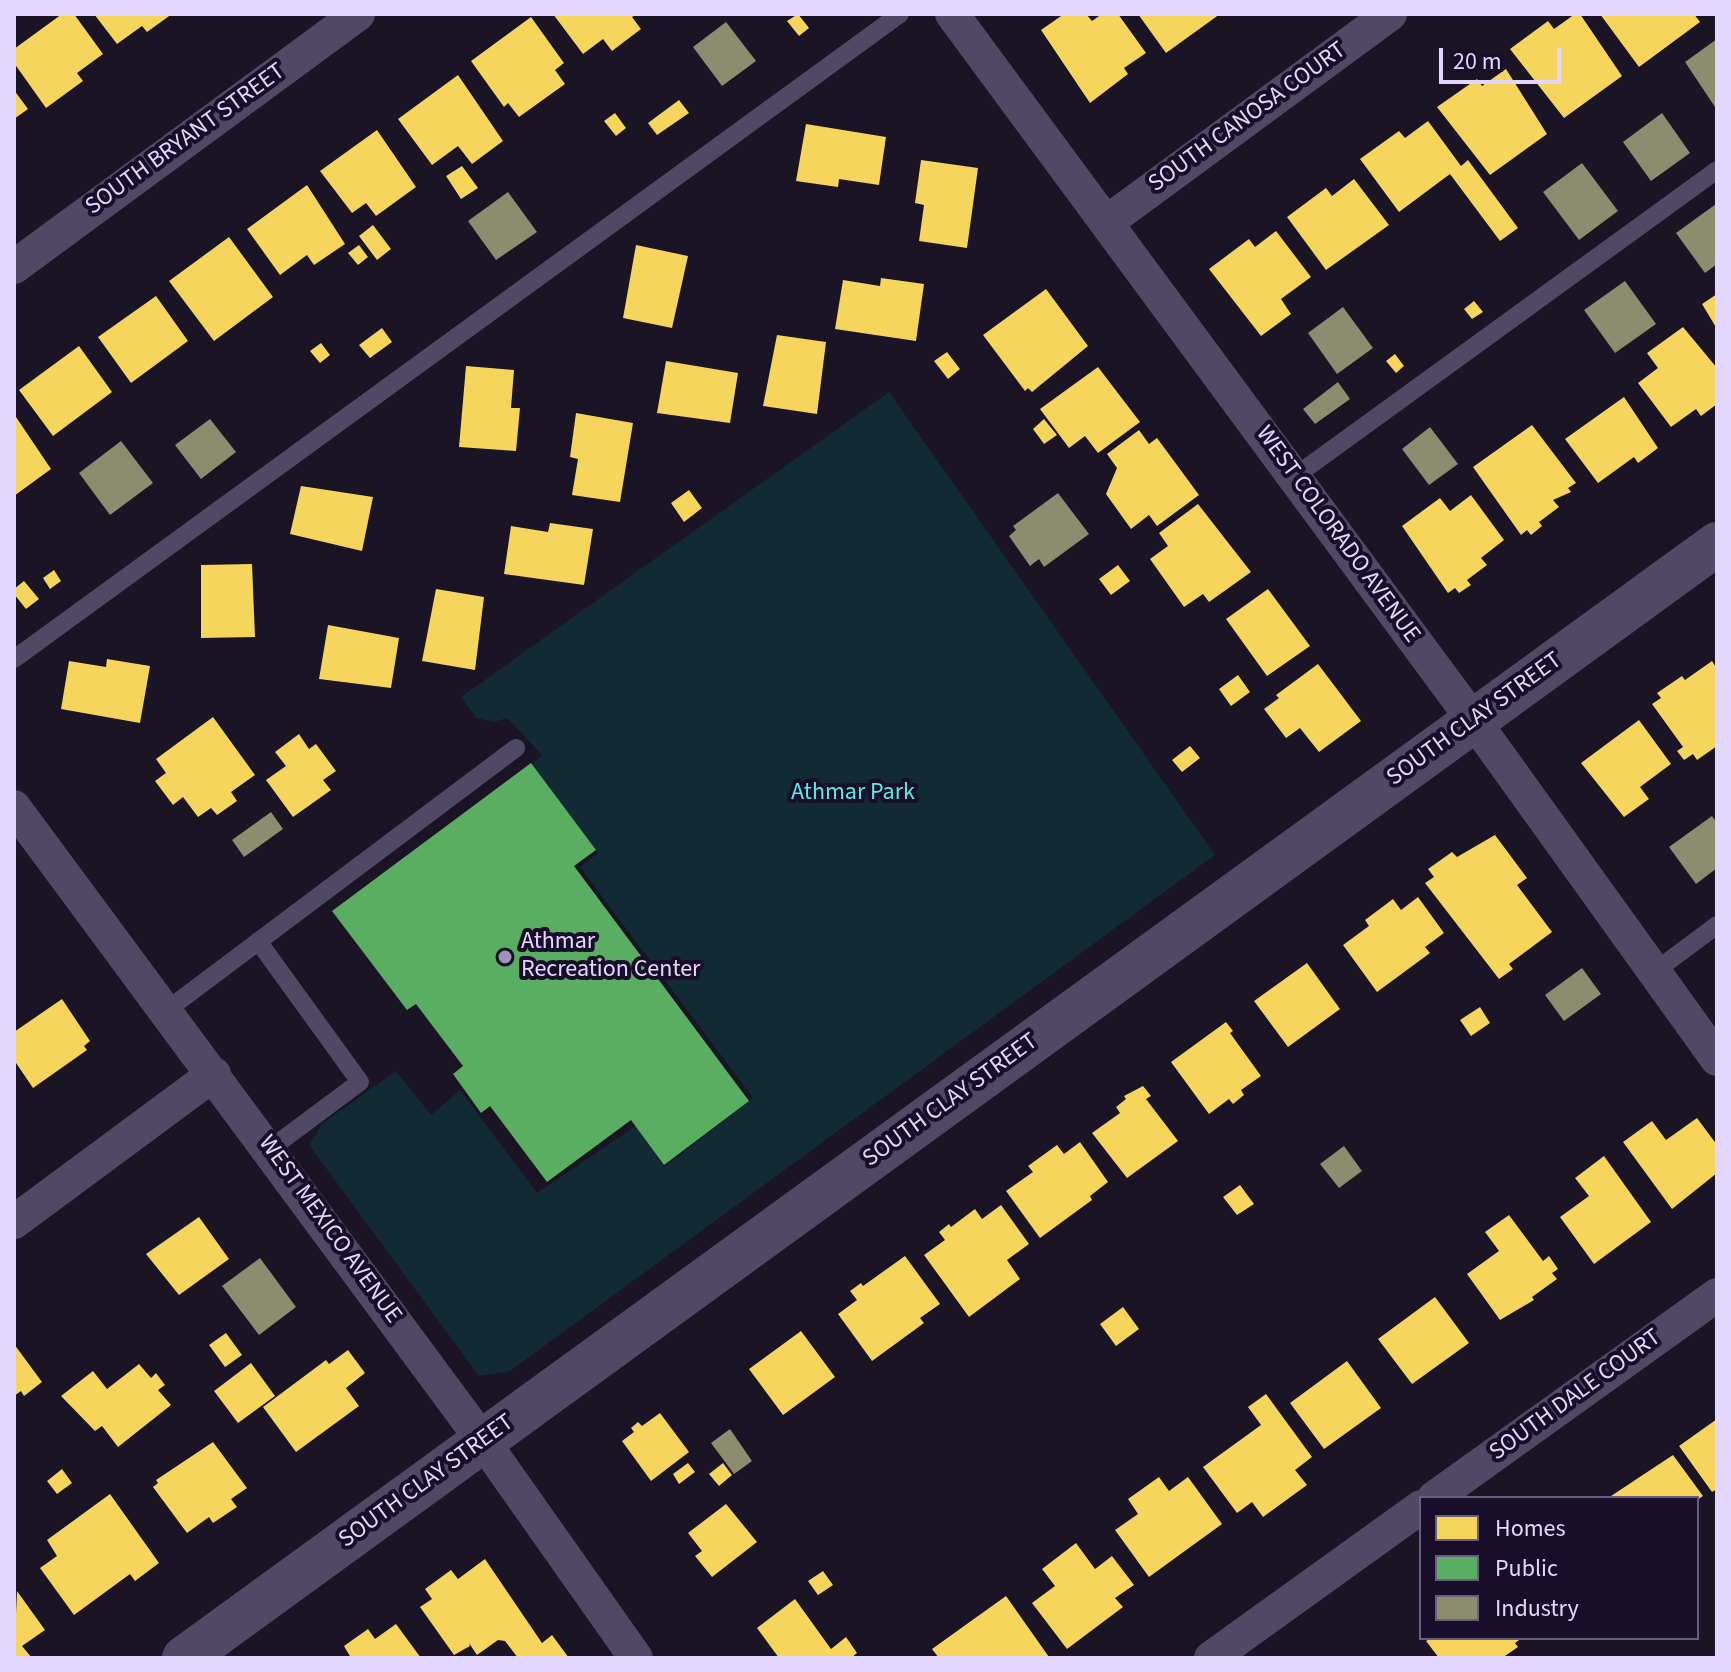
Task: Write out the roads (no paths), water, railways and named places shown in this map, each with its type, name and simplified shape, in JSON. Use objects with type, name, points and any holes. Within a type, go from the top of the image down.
[{"type":"street","name":"SOUTH BRYANT STREET","points":[[14,267],[358,14]]},
{"type":"street","name":"WEST COLORADO AVENUE","points":[[952,14],[1474,721],[1717,1059]]},
{"type":"street","name":"SOUTH CANOSA COURT","points":[[1107,222],[1390,14]]},
{"type":"street","name":"SOUTH CLAY STREET","points":[[184,1658],[1717,544]]},
{"type":"street","name":"WEST MEXICO AVENUE","points":[[14,807],[270,1149],[483,1441],[636,1658]]},
{"type":"street","points":[[14,1222],[214,1074]]},
{"type":"street","name":"SOUTH DALE COURT","points":[[1437,1496],[1717,1295]]},
{"type":"street","points":[[1211,1658],[1419,1508]]},
{"type":"lane","points":[[14,659],[900,14]]},
{"type":"lane","points":[[1294,477],[1717,170]]},
{"type":"lane","points":[[167,1010],[516,748]]},
{"type":"lane","points":[[1654,972],[1717,925]]},
{"type":"lane","points":[[258,941],[360,1082],[270,1149]]},
{"type":"place","name":"Athmar Recreation Center","points":[[505,957]]},
{"type":"park label","name":"Athmar Park","points":[[853,794]]}]
